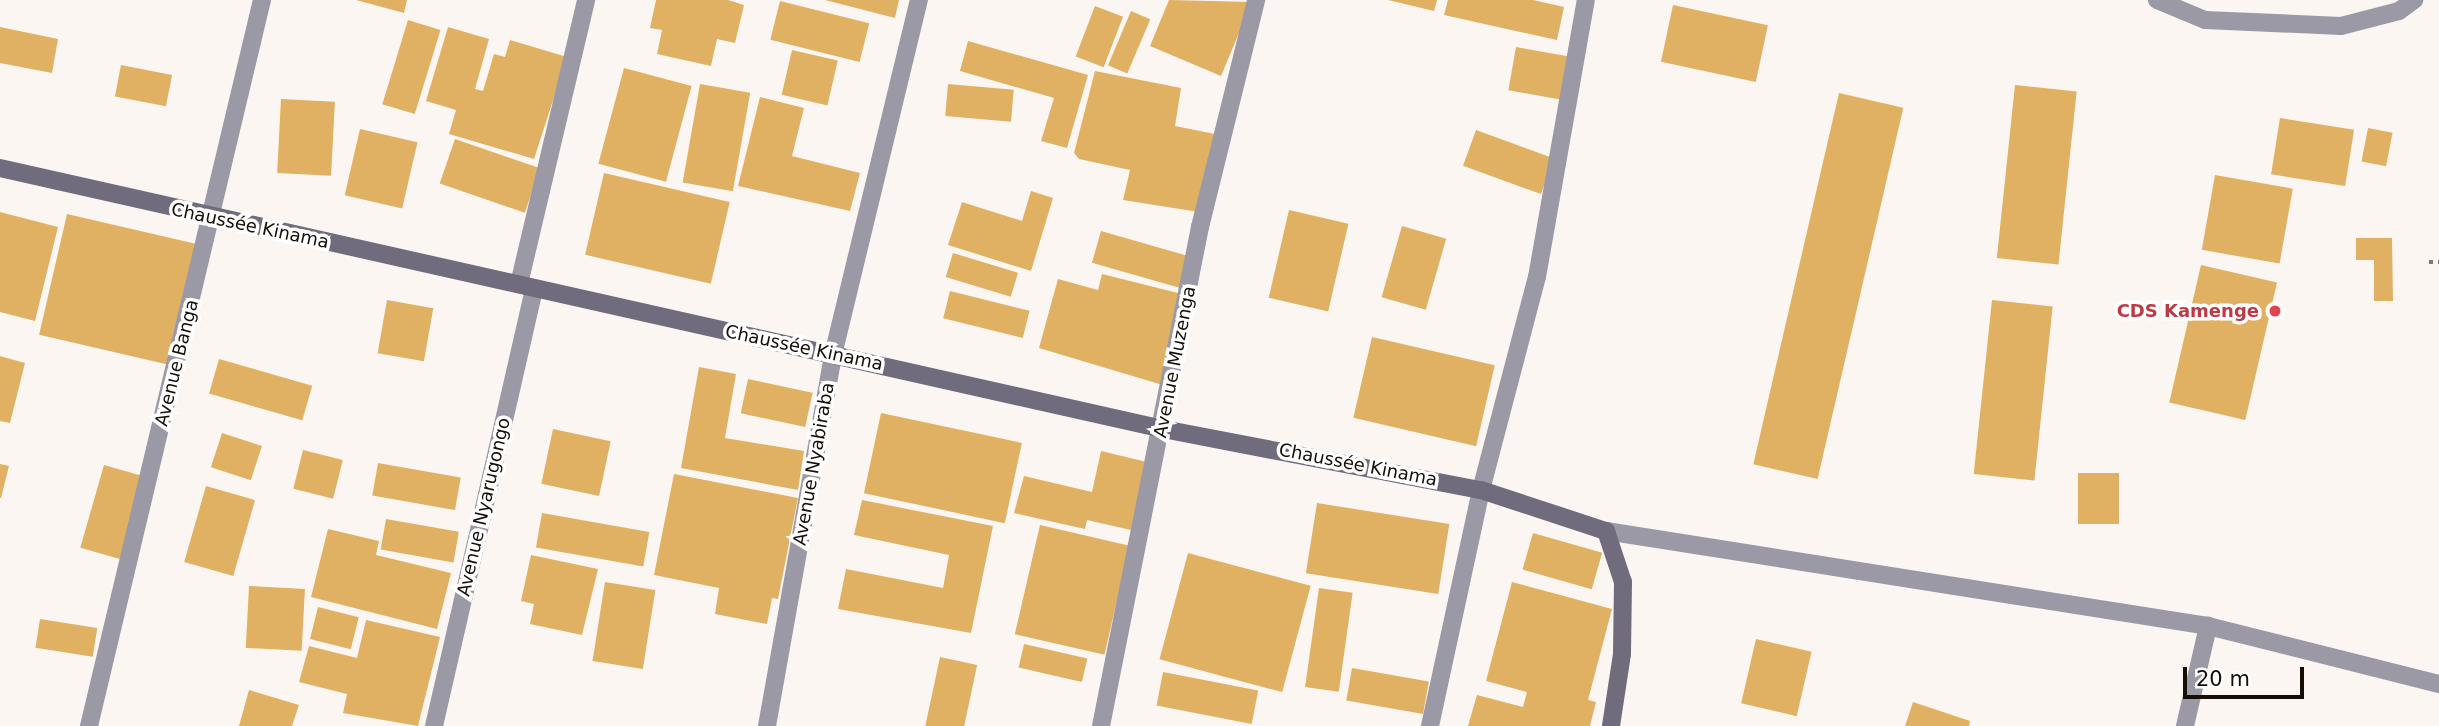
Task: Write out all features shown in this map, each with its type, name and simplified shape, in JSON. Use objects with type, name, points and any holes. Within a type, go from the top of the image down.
[{"type":"street","name":"Avenue Banga","points":[[89,726],[213,219],[262,0]]},
{"type":"street","name":"Avenue Nyarugongo","points":[[434,726],[586,0]]},
{"type":"street","name":"Avenue Nyabiraba","points":[[767,726],[833,355],[919,0]]},
{"type":"street","name":"Avenue Muzenga","points":[[1101,726],[1163,429],[1200,227],[1256,0]]},
{"type":"street","points":[[1430,726],[1481,490],[1537,277],[1586,0]]},
{"type":"street","points":[[2157,0],[2205,19],[2341,26],[2399,11],[2414,0]]},
{"type":"street","name":"Chaussée Kinama","points":[[0,168],[213,219],[527,286],[1163,429],[1481,490],[1606,531]]},
{"type":"street","points":[[1611,726],[1622,654],[1623,582],[1606,531],[2208,626],[2439,684]]},
{"type":"street","points":[[2185,726],[2208,626]]},
{"type":"path","points":[[2429,262],[2439,262]]},
{"type":"building","points":[[356,0],[407,0],[404,13]]},
{"type":"building","points":[[656,0],[728,0],[744,5],[735,43],[717,39],[711,66],[657,54],[662,30],[650,28]]},
{"type":"building","points":[[825,0],[899,0],[895,18]]},
{"type":"building","points":[[1169,0],[1252,2],[1221,76],[1150,46]]},
{"type":"building","points":[[1388,0],[1437,0],[1434,11]]},
{"type":"building","points":[[1448,0],[1533,0],[1564,7],[1557,40],[1444,15]]},
{"type":"building","points":[[780,1],[869,23],[860,62],[770,40]]},
{"type":"building","points":[[1673,5],[1768,25],[1756,82],[1661,62]]},
{"type":"building","points":[[1095,6],[1123,17],[1104,67],[1076,56]]},
{"type":"building","points":[[1131,11],[1150,19],[1127,74],[1108,65]]},
{"type":"building","points":[[408,20],[441,30],[415,114],[382,104]]},
{"type":"building","points":[[0,27],[58,39],[52,73],[0,63]]},
{"type":"building","points":[[448,27],[489,39],[475,89],[483,91],[494,54],[505,57],[510,40],[567,57],[534,159],[449,134],[456,110],[426,101]]},
{"type":"building","points":[[968,41],[1088,75],[1067,148],[1041,141],[1054,98],[960,71]]},
{"type":"building","points":[[1516,47],[1569,56],[1562,100],[1508,90]]},
{"type":"building","points":[[792,50],[838,61],[827,105],[782,95]]},
{"type":"building","points":[[121,65],[172,75],[166,106],[115,96]]},
{"type":"building","points":[[624,68],[692,86],[666,182],[598,164]]},
{"type":"building","points":[[1095,71],[1181,88],[1175,126],[1215,134],[1199,212],[1123,200],[1130,170],[1079,159],[1074,153]]},
{"type":"building","points":[[700,84],[750,93],[733,191],[683,182]]},
{"type":"building","points":[[948,84],[1014,90],[1011,122],[945,116]]},
{"type":"building","points":[[2015,85],[2077,91],[2058,265],[1997,258]]},
{"type":"building","points":[[1839,93],[1903,108],[1818,479],[1753,464]]},
{"type":"building","points":[[760,97],[804,108],[792,156],[860,173],[850,211],[738,186]]},
{"type":"building","points":[[281,99],[335,102],[331,176],[277,173]]},
{"type":"building","points":[[2280,118],[2354,130],[2345,186],[2271,174]]},
{"type":"building","points":[[2368,128],[2393,133],[2386,166],[2362,161]]},
{"type":"building","points":[[360,129],[417,142],[402,209],[345,195]]},
{"type":"building","points":[[1476,130],[1554,158],[1541,194],[1463,166]]},
{"type":"building","points":[[455,139],[540,168],[525,213],[440,183]]},
{"type":"building","points":[[604,173],[730,202],[711,284],[585,255]]},
{"type":"building","points":[[2215,175],[2293,189],[2280,264],[2202,250]]},
{"type":"building","points":[[1031,191],[1053,198],[1031,271],[948,245],[962,202],[1022,221]]},
{"type":"building","points":[[1289,210],[1348,224],[1328,311],[1269,298]]},
{"type":"building","points":[[0,212],[58,227],[35,321],[0,312]]},
{"type":"building","points":[[67,214],[197,244],[169,365],[39,335]]},
{"type":"building","points":[[1402,226],[1446,239],[1426,310],[1382,297]]},
{"type":"building","points":[[1101,231],[1189,256],[1180,288],[1092,263]]},
{"type":"building","points":[[2356,238],[2392,238],[2393,301],[2374,301],[2374,260],[2356,260]]},
{"type":"building","points":[[953,253],[1018,273],[1011,297],[946,277]]},
{"type":"building","points":[[2201,265],[2277,283],[2245,420],[2169,402]]},
{"type":"building","points":[[1102,274],[1182,294],[1166,386],[1039,348],[1058,279],[1098,290]]},
{"type":"building","points":[[950,291],[1030,311],[1023,338],[943,318]]},
{"type":"building","points":[[387,300],[433,308],[424,361],[378,353]]},
{"type":"building","points":[[1992,300],[2053,306],[2034,480],[1974,474]]},
{"type":"building","points":[[1372,337],[1495,365],[1476,446],[1353,418]]},
{"type":"building","points":[[0,356],[25,363],[10,423],[0,421]]},
{"type":"building","points":[[219,359],[312,386],[302,420],[209,394]]},
{"type":"building","points":[[699,367],[736,374],[725,438],[804,451],[798,490],[681,468]]},
{"type":"building","points":[[748,379],[813,393],[805,427],[741,413]]},
{"type":"building","points":[[881,413],[1022,443],[1005,523],[864,493]]},
{"type":"building","points":[[553,429],[611,441],[599,496],[541,484]]},
{"type":"building","points":[[222,433],[262,446],[251,480],[211,467]]},
{"type":"building","points":[[303,450],[343,460],[333,499],[293,489]]},
{"type":"building","points":[[1101,451],[1147,462],[1131,530],[1087,520],[1085,529],[1014,513],[1024,476],[1092,492]]},
{"type":"building","points":[[378,463],[461,478],[455,510],[372,495]]},
{"type":"building","points":[[0,464],[9,466],[1,498],[0,498]]},
{"type":"building","points":[[104,465],[145,477],[122,560],[80,548]]},
{"type":"building","points":[[2078,473],[2119,473],[2119,524],[2078,524]]},
{"type":"building","points":[[674,474],[798,498],[778,599],[772,598],[767,624],[715,614],[719,588],[654,575]]},
{"type":"building","points":[[206,486],[255,500],[233,576],[184,562]]},
{"type":"building","points":[[862,500],[993,526],[971,633],[838,609],[846,569],[943,588],[949,555],[854,535]]},
{"type":"building","points":[[1317,503],[1449,524],[1438,594],[1306,573]]},
{"type":"building","points":[[542,513],[649,532],[643,566],[536,547]]},
{"type":"building","points":[[386,519],[459,532],[453,562],[381,550]]},
{"type":"building","points":[[1040,525],[1130,546],[1104,655],[1015,634]]},
{"type":"building","points":[[328,529],[379,541],[376,555],[451,573],[437,629],[311,597]]},
{"type":"building","points":[[1533,533],[1602,553],[1592,589],[1523,570]]},
{"type":"building","points":[[1188,553],[1311,586],[1282,692],[1160,659]]},
{"type":"building","points":[[531,555],[598,569],[582,635],[530,624],[534,604],[521,601]]},
{"type":"building","points":[[605,582],[655,590],[643,669],[592,661]]},
{"type":"building","points":[[1512,582],[1612,609],[1588,700],[1596,702],[1590,726],[1468,726],[1477,695],[1523,707],[1527,692],[1486,681]]},
{"type":"building","points":[[249,586],[305,589],[302,651],[246,648]]},
{"type":"building","points":[[1319,588],[1353,593],[1339,692],[1305,687]]},
{"type":"building","points":[[318,607],[359,617],[351,649],[310,639]]},
{"type":"building","points":[[40,619],[97,628],[93,657],[35,648]]},
{"type":"building","points":[[366,620],[440,637],[418,726],[343,713],[347,694],[299,682],[309,646],[357,658]]},
{"type":"building","points":[[1756,639],[1812,652],[1797,716],[1741,703]]},
{"type":"building","points":[[1024,644],[1087,659],[1082,682],[1019,667]]},
{"type":"building","points":[[940,657],[977,665],[964,726],[925,726]]},
{"type":"building","points":[[1352,668],[1429,682],[1423,714],[1346,700]]},
{"type":"building","points":[[1163,672],[1258,691],[1252,724],[1157,705]]},
{"type":"building","points":[[249,690],[299,705],[292,726],[239,726]]},
{"type":"building","points":[[1913,702],[1970,721],[1969,726],[1905,726]]},
{"type":"place","name":"CDS Kamenge","points":[[2275,311]]}]
